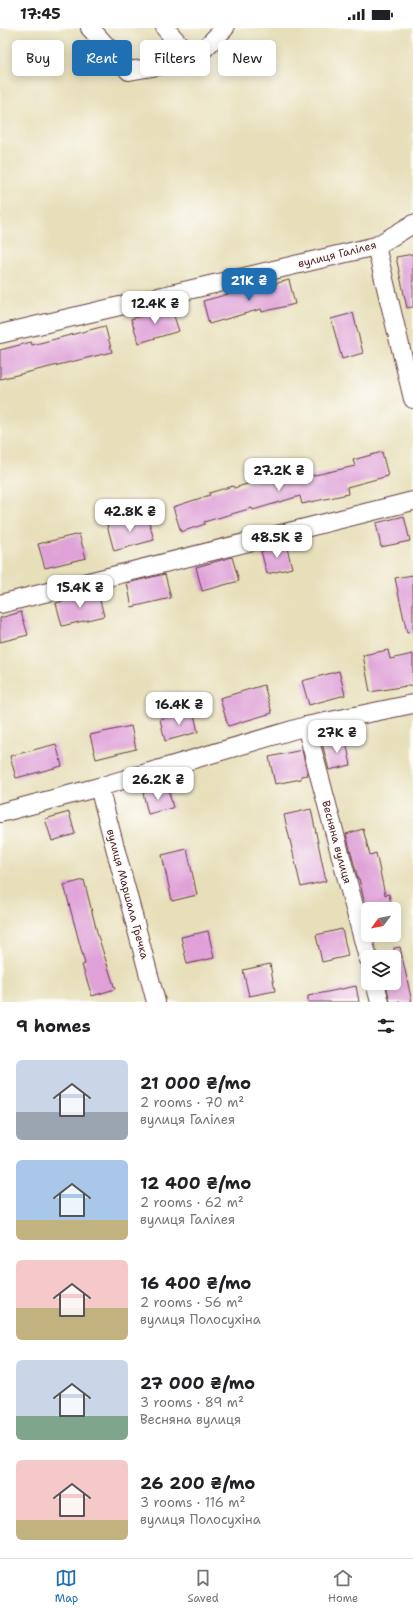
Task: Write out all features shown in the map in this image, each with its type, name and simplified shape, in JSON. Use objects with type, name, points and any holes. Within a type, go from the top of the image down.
[{"type":"street","points":[[90,28],[129,71],[140,69]]},
{"type":"street","points":[[165,28],[176,40]]},
{"type":"street","points":[[210,44],[226,28]]},
{"type":"street","name":"вулиця Галілея","points":[[0,334],[376,246],[413,224]]},
{"type":"street","points":[[376,246],[413,399]]},
{"type":"street","points":[[0,604],[413,502]]},
{"type":"street","points":[[0,813],[306,726],[413,704]]},
{"type":"street","name":"Весняна вулиця","points":[[306,726],[366,950]]},
{"type":"street","name":"вулиця Маршала Гречка","points":[[99,786],[156,1002]]},
{"type":"street","points":[[376,990],[380,1002]]},
{"type":"building","points":[[413,254],[413,307],[407,308],[396,257]]},
{"type":"building","points":[[289,280],[295,304],[262,312],[261,309],[209,324],[203,301]]},
{"type":"building","points":[[171,307],[179,331],[139,343],[131,319]]},
{"type":"building","points":[[353,313],[363,353],[342,359],[331,319]]},
{"type":"building","points":[[105,326],[112,352],[0,379],[0,350],[31,342],[32,345]]},
{"type":"building","points":[[382,452],[388,476],[347,487],[348,494],[302,504],[300,496],[253,510],[252,508],[204,522],[205,524],[181,532],[173,507],[210,495],[209,493],[233,486],[234,488],[273,476],[275,484],[355,466],[353,460]]},
{"type":"building","points":[[147,515],[154,540],[114,551],[107,525]]},
{"type":"building","points":[[404,516],[410,541],[381,547],[376,523]]},
{"type":"building","points":[[79,534],[86,558],[45,568],[38,544]]},
{"type":"building","points":[[286,544],[292,568],[267,574],[261,551]]},
{"type":"building","points":[[232,557],[239,581],[202,591],[196,567]]},
{"type":"building","points":[[165,574],[171,598],[132,607],[127,583]]},
{"type":"building","points":[[413,575],[413,632],[407,633],[395,578]]},
{"type":"building","points":[[98,592],[104,616],[62,626],[56,603]]},
{"type":"building","points":[[21,612],[28,635],[0,642],[0,618]]},
{"type":"building","points":[[388,650],[390,659],[413,654],[413,685],[370,692],[363,655]]},
{"type":"building","points":[[339,671],[345,695],[309,705],[302,681]]},
{"type":"building","points":[[264,685],[272,713],[228,726],[220,698]]},
{"type":"building","points":[[193,710],[198,732],[165,741],[160,719]]},
{"type":"building","points":[[131,726],[136,749],[96,759],[90,735]]},
{"type":"building","points":[[345,738],[351,765],[329,770],[322,743]]},
{"type":"building","points":[[56,744],[62,766],[16,778],[10,756]]},
{"type":"building","points":[[302,750],[308,775],[301,776],[301,779],[275,784],[269,757]]},
{"type":"building","points":[[168,788],[173,808],[148,814],[143,793]]},
{"type":"building","points":[[311,809],[326,881],[301,887],[284,815]]},
{"type":"building","points":[[69,812],[75,834],[52,841],[45,819]]},
{"type":"building","points":[[363,829],[370,855],[376,853],[385,895],[389,894],[391,902],[364,902],[346,834]]},
{"type":"building","points":[[187,849],[197,895],[172,901],[162,855]]},
{"type":"building","points":[[84,880],[98,936],[115,989],[92,996],[82,965],[85,964],[64,885]]},
{"type":"building","points":[[342,929],[348,956],[322,962],[316,935]]},
{"type":"building","points":[[208,931],[214,958],[187,964],[181,937]]},
{"type":"building","points":[[400,947],[401,950],[394,950],[394,948]]},
{"type":"building","points":[[401,952],[412,1002],[390,1002],[387,990],[401,990]]},
{"type":"building","points":[[270,964],[275,991],[249,996],[243,970]]},
{"type":"building","points":[[356,986],[359,1002],[308,1002],[308,996]]}]
